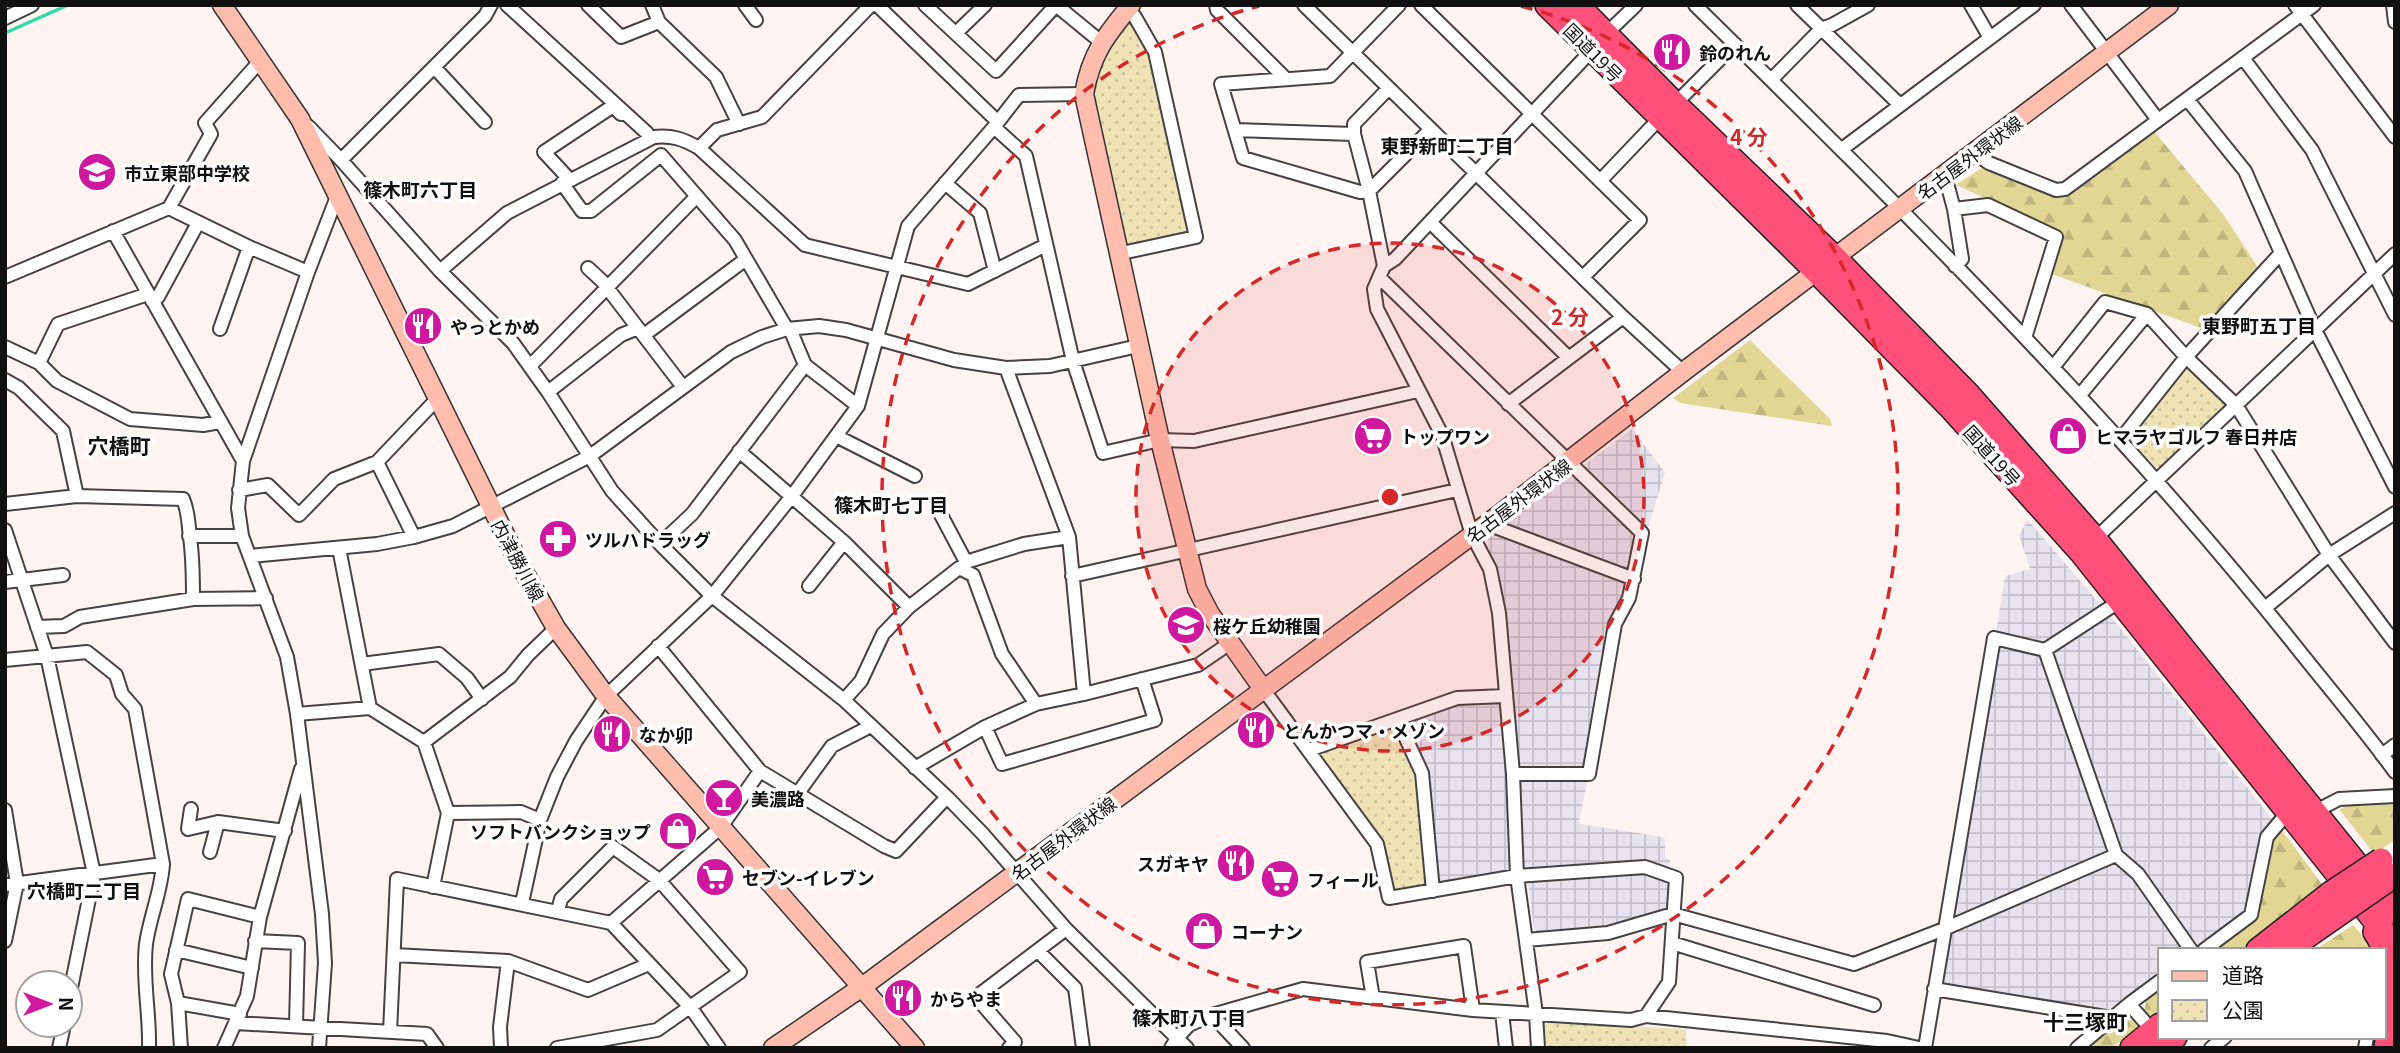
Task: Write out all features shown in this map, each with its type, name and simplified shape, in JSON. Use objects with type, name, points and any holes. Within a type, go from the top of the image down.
[{"type":"highway","name":"国道19号","points":[[1547,5],[1599,42],[1826,265],[1968,394],[2095,539],[2391,904]]},
{"type":"highway","name":"国道19号","points":[[1577,5],[1599,42]]},
{"type":"highway","name":"国道19号","points":[[1826,265],[2081,552],[2395,946]]},
{"type":"highway","points":[[2320,850],[2325,867],[2384,948]]},
{"type":"highway","points":[[2261,948],[2391,866]]},
{"type":"highway","points":[[2289,948],[2337,902]]},
{"type":"highway","points":[[2386,954],[2391,992],[2386,1048]]},
{"type":"highway","points":[[2132,1048],[2152,1023]]},
{"type":"main road","name":"内津勝川線","points":[[222,5],[300,118],[519,564],[556,628],[606,696],[915,1048]]},
{"type":"main road","name":"名古屋外環状線","points":[[773,1048],[862,987],[1487,524],[1683,372],[2169,5]]},
{"type":"main road","points":[[1129,7],[1101,42],[1089,68],[1084,94],[1117,254],[1197,589],[1210,614],[1263,690]]},
{"type":"street","points":[[5,18],[32,5]]},
{"type":"street","points":[[341,160],[377,121],[485,16],[491,5]]},
{"type":"street","points":[[507,5],[646,137],[655,158]]},
{"type":"street","points":[[589,5],[621,37],[659,22]]},
{"type":"street","points":[[652,5],[659,22],[716,77],[739,124]]},
{"type":"street","points":[[745,5],[756,20]]},
{"type":"street","points":[[699,148],[717,131],[762,117],[871,5]]},
{"type":"street","points":[[877,5],[1026,156],[1073,361],[1102,453],[1160,440],[1194,441],[1418,391]]},
{"type":"street","points":[[925,5],[996,71],[1056,5],[1101,42]]},
{"type":"street","points":[[956,33],[985,5]]},
{"type":"street","points":[[1216,5],[1217,10],[1286,79]]},
{"type":"street","points":[[1304,5],[1623,317],[1683,372]]},
{"type":"street","points":[[1399,5],[1330,76],[1221,84],[1243,158],[1360,192],[1369,191],[1431,129]]},
{"type":"street","points":[[1421,5],[1640,220],[1583,277]]},
{"type":"street","points":[[1538,1048],[1536,1014],[1517,876],[1513,774],[1499,613],[1490,569],[1472,535],[1442,435],[1377,309],[1374,289],[1382,272],[1636,5]]},
{"type":"street","points":[[1695,5],[1901,209],[2121,439],[2265,608],[2395,772]]},
{"type":"street","points":[[1797,5],[1900,105]]},
{"type":"street","points":[[1771,80],[1821,29],[1832,26],[1868,5]]},
{"type":"street","points":[[1971,5],[1990,38]]},
{"type":"street","points":[[1842,149],[2034,5]]},
{"type":"street","points":[[2071,5],[2158,120]]},
{"type":"street","points":[[1975,153],[1989,163],[2056,190],[2065,189],[2243,58],[2298,10],[2314,5]]},
{"type":"street","points":[[2393,5],[2395,22]]},
{"type":"street","points":[[1117,254],[1196,237],[1155,52],[1129,7]]},
{"type":"street","points":[[2298,10],[2395,136]]},
{"type":"street","points":[[1600,181],[1735,44]]},
{"type":"street","points":[[2243,58],[2312,150],[2395,316]]},
{"type":"street","points":[[5,277],[169,208],[211,134],[205,123],[261,60]]},
{"type":"street","points":[[434,67],[485,122]]},
{"type":"street","points":[[1389,89],[1354,124],[1354,134],[1369,191],[1382,272],[1508,404],[1642,533],[1629,598],[1615,624],[1589,774],[1513,774]]},
{"type":"street","points":[[522,904],[541,820],[557,777],[576,741],[606,696],[712,596],[792,496],[858,406],[908,226],[996,125],[1018,95],[1084,94]]},
{"type":"street","points":[[2187,99],[2245,170],[2315,330],[2395,488]]},
{"type":"street","points":[[646,137],[613,106],[544,152],[566,181],[582,211],[591,211],[661,155],[735,240],[788,329],[805,365],[858,406]]},
{"type":"street","points":[[300,118],[440,271],[513,343],[612,491],[660,544],[712,596],[844,700],[947,797],[1174,1043],[1187,1048]]},
{"type":"street","points":[[1235,130],[1354,134]]},
{"type":"street","points":[[440,271],[507,213],[646,137],[666,136],[679,137],[699,148],[805,245],[968,284],[1046,245]]},
{"type":"street","points":[[319,1048],[325,963],[323,914],[297,714],[287,657],[242,536],[238,508],[243,461],[308,272],[340,181],[353,174]]},
{"type":"street","points":[[1945,176],[1954,209],[1962,260],[1955,265]]},
{"type":"street","points":[[945,183],[980,213],[995,271]]},
{"type":"street","points":[[530,366],[697,196]]},
{"type":"street","points":[[1954,209],[1988,205],[2056,237],[2025,338]]},
{"type":"street","points":[[169,208],[308,272]]},
{"type":"street","points":[[1430,222],[1569,358]]},
{"type":"street","points":[[39,363],[58,324],[158,297],[198,223]]},
{"type":"street","points":[[113,231],[243,461]]},
{"type":"street","points":[[220,329],[249,247]]},
{"type":"street","points":[[2121,439],[2186,357],[2280,254]]},
{"type":"street","points":[[2095,539],[2395,254]]},
{"type":"street","points":[[548,392],[621,335],[641,332],[746,259]]},
{"type":"street","points":[[588,268],[607,288],[683,387]]},
{"type":"street","points":[[2054,366],[2105,302],[2147,314],[2235,405],[2329,555],[2395,643]]},
{"type":"street","points":[[2080,395],[2147,314]]},
{"type":"street","points":[[1508,404],[1623,317]]},
{"type":"street","points":[[250,556],[377,544],[453,526],[590,456],[744,345],[788,329],[819,327],[878,337],[954,360],[1006,368],[1050,366],[1139,346]]},
{"type":"street","points":[[5,347],[39,363],[57,381],[130,419],[203,425],[220,422]]},
{"type":"street","points":[[660,544],[692,514],[805,365]]},
{"type":"street","points":[[1006,368],[1069,537],[1084,694]]},
{"type":"street","points":[[5,380],[19,388],[63,431],[77,496]]},
{"type":"street","points":[[239,489],[268,485],[299,514],[334,479],[377,462],[438,398]]},
{"type":"street","points":[[836,436],[915,476]]},
{"type":"street","points":[[740,451],[844,542],[909,607]]},
{"type":"street","points":[[377,462],[414,537]]},
{"type":"street","points":[[1072,576],[1457,490]]},
{"type":"street","points":[[5,504],[77,496],[183,499],[189,513],[189,536],[194,555],[193,598]]},
{"type":"street","points":[[940,513],[964,566],[973,575],[1002,654],[1036,704]]},
{"type":"street","points":[[2265,608],[2329,555],[2395,513]]},
{"type":"street","points":[[1487,524],[1634,579]]},
{"type":"street","points":[[5,530],[47,656],[94,874],[75,969]]},
{"type":"street","points":[[189,536],[242,536]]},
{"type":"street","points":[[844,700],[861,681],[883,634],[909,607],[959,568],[1024,544],[1069,537]]},
{"type":"street","points":[[809,586],[844,542]]},
{"type":"street","points":[[338,548],[370,708]]},
{"type":"street","points":[[5,582],[63,575]]},
{"type":"street","points":[[37,627],[64,626],[80,617],[193,598],[266,598]]},
{"type":"street","points":[[1925,1048],[1994,638],[2045,650],[2120,601]]},
{"type":"street","points":[[424,742],[510,677],[556,628]]},
{"type":"street","points":[[915,768],[985,727],[1036,704],[1198,665],[1230,643]]},
{"type":"street","points":[[658,646],[760,771],[884,846],[896,851],[947,797]]},
{"type":"street","points":[[2045,650],[2116,855],[2138,874],[2190,948]]},
{"type":"street","points":[[5,660],[87,652],[116,675],[122,694],[135,709],[163,864],[162,887],[147,940],[144,972],[149,1048]]},
{"type":"street","points":[[362,664],[439,654],[467,678],[482,699]]},
{"type":"street","points":[[985,727],[1002,764],[1155,720],[1142,679]]},
{"type":"street","points":[[1263,690],[1377,844],[1389,898],[1517,876],[1645,867],[1676,878],[1669,982],[1646,1016]]},
{"type":"street","points":[[1309,750],[1457,698],[1506,696]]},
{"type":"street","points":[[297,714],[370,708],[424,742],[447,814],[433,887]]},
{"type":"street","points":[[1397,719],[1422,773],[1433,891]]},
{"type":"street","points":[[799,793],[832,747],[871,726]]},
{"type":"street","points":[[2382,755],[2395,745]]},
{"type":"street","points":[[224,1048],[247,996],[260,917],[303,764]]},
{"type":"street","points":[[611,923],[721,827],[760,771]]},
{"type":"street","points":[[2314,812],[2339,799],[2395,796]]},
{"type":"street","points":[[191,808],[188,829],[218,822],[285,831]]},
{"type":"street","points":[[5,810],[11,884],[5,941]]},
{"type":"street","points":[[447,814],[521,812],[541,820]]},
{"type":"street","points":[[2207,948],[2251,915],[2267,837],[2288,812]]},
{"type":"street","points":[[210,852],[218,822]]},
{"type":"street","points":[[557,1048],[657,1030],[740,972],[659,880],[613,847],[561,899],[558,911]]},
{"type":"street","points":[[1526,940],[1608,933],[1673,914],[1854,964],[1944,929],[2116,855]]},
{"type":"street","points":[[11,884],[163,864]]},
{"type":"street","points":[[390,1032],[397,879],[611,923],[691,1008],[719,1048]]},
{"type":"street","points":[[181,1048],[178,1003],[170,974],[188,899],[260,917]]},
{"type":"street","points":[[1009,1048],[1015,1042],[976,997],[1066,929]]},
{"type":"street","points":[[255,941],[298,943],[296,1026]]},
{"type":"street","points":[[1671,943],[1874,1005]]},
{"type":"street","points":[[1373,998],[1367,962],[1464,946],[1473,1010]]},
{"type":"street","points":[[176,950],[252,968]]},
{"type":"street","points":[[1038,951],[1075,988],[1083,1048]]},
{"type":"street","points":[[394,955],[508,961],[588,990],[649,964]]},
{"type":"street","points":[[501,1048],[500,1027],[508,961]]},
{"type":"street","points":[[2077,1048],[2158,982]]},
{"type":"street","points":[[1174,1043],[1189,1025],[1212,1015],[1303,989],[1473,1010],[1631,1020],[1646,1016],[1887,1041],[1919,1048]]},
{"type":"street","points":[[1934,989],[2112,1018]]},
{"type":"street","points":[[178,1003],[238,1018],[296,1026],[427,1034],[437,1048]]},
{"type":"street","points":[[2129,1004],[2152,1023]]},
{"type":"street","points":[[1503,1012],[1506,1048]]},
{"type":"street","points":[[1212,1015],[1243,1048]]},
{"type":"shaded area","points":[[1632,429],[1665,472],[1647,531],[1637,538],[1579,822],[1663,837],[1665,857],[1670,860],[1668,904],[1664,910],[1608,927],[1538,932],[1534,929],[1526,868],[1439,884],[1436,881],[1404,725],[1406,720],[1458,702],[1512,701],[1507,626],[1495,567],[1486,546],[1489,536]]},
{"type":"shaded area","points":[[2028,520],[2112,618],[2273,820],[2260,835],[2250,906],[2239,920],[2200,948],[2158,948],[2158,977],[2109,1012],[1942,985],[1940,982],[2005,576],[2030,569],[2019,535]]},
{"type":"green space","points":[[1128,20],[1133,20],[1147,44],[1192,231],[1129,246],[1124,243],[1093,100],[1100,67]]},
{"type":"green space","points":[[2153,130],[2223,214],[2259,269],[2204,329],[2049,273],[2061,232],[1956,185],[1983,167],[2064,197]]},
{"type":"green space","points":[[1750,340],[1830,419],[1832,426],[1680,403],[1673,398]]},
{"type":"green space","points":[[2184,366],[2189,366],[2224,400],[2224,406],[2161,467],[2155,467],[2132,441],[2132,435]]},
{"type":"green space","points":[[1391,726],[1396,728],[1417,774],[1427,882],[1406,889],[1394,888],[1384,840],[1321,755],[1322,750]]},
{"type":"green space","points":[[2359,802],[2395,802],[2395,840],[2374,854],[2339,809]]},
{"type":"green space","points":[[2281,829],[2324,887],[2243,948],[2213,948],[2260,913],[2260,899],[2275,835]]},
{"type":"green space","points":[[2353,925],[2373,948],[2354,946],[2318,948]]},
{"type":"green space","points":[[2158,988],[2158,1011],[2148,1018],[2144,1011],[2148,995]]},
{"type":"green space","points":[[2122,1018],[2133,1020],[2140,1025],[2112,1048],[2083,1048],[2114,1022]]},
{"type":"green space","points":[[1549,1022],[1686,1029],[1687,1048],[1546,1048],[1544,1025]]},
{"type":"waterway","points":[[5,33],[68,5]]},
{"type":"place","name":"鈴のれん","points":[[1672,52]]},
{"type":"place","name":"市立東部中学校","points":[[97,172]]},
{"type":"place","name":"やっとかめ","points":[[423,326]]},
{"type":"place","name":"トップワン","points":[[1373,436]]},
{"type":"place","name":"ヒマラヤゴルフ 春日井店","points":[[2068,436]]},
{"type":"place","name":"ツルハドラッグ","points":[[558,539]]},
{"type":"place","name":"桜ケ丘幼稚園","points":[[1186,625]]},
{"type":"place","name":"とんかつマ・メゾン","points":[[1256,730]]},
{"type":"place","name":"なか卯","points":[[612,734]]},
{"type":"place","name":"美濃路","points":[[724,798]]},
{"type":"place","name":"ソフトバンクショップ","points":[[678,831]]},
{"type":"place","name":"スガキヤ","points":[[1236,863]]},
{"type":"place","name":"セブン-イレブン","points":[[715,877]]},
{"type":"place","name":"フィール","points":[[1280,879]]},
{"type":"place","name":"コーナン","points":[[1204,931]]},
{"type":"place","name":"からやま","points":[[903,998]]},
{"type":"district","name":"東野新町二丁目","points":[[1447,144]]},
{"type":"district","name":"篠木町六丁目","points":[[420,188]]},
{"type":"district","name":"東野町五丁目","points":[[2259,324]]},
{"type":"district","name":"穴橋町","points":[[119,445]]},
{"type":"district","name":"篠木町七丁目","points":[[891,503]]},
{"type":"district","name":"穴橋町二丁目","points":[[84,889]]},
{"type":"district","name":"篠木町八丁目","points":[[1189,1016]]},
{"type":"district","name":"十三塚町","points":[[2085,1021]]}]
